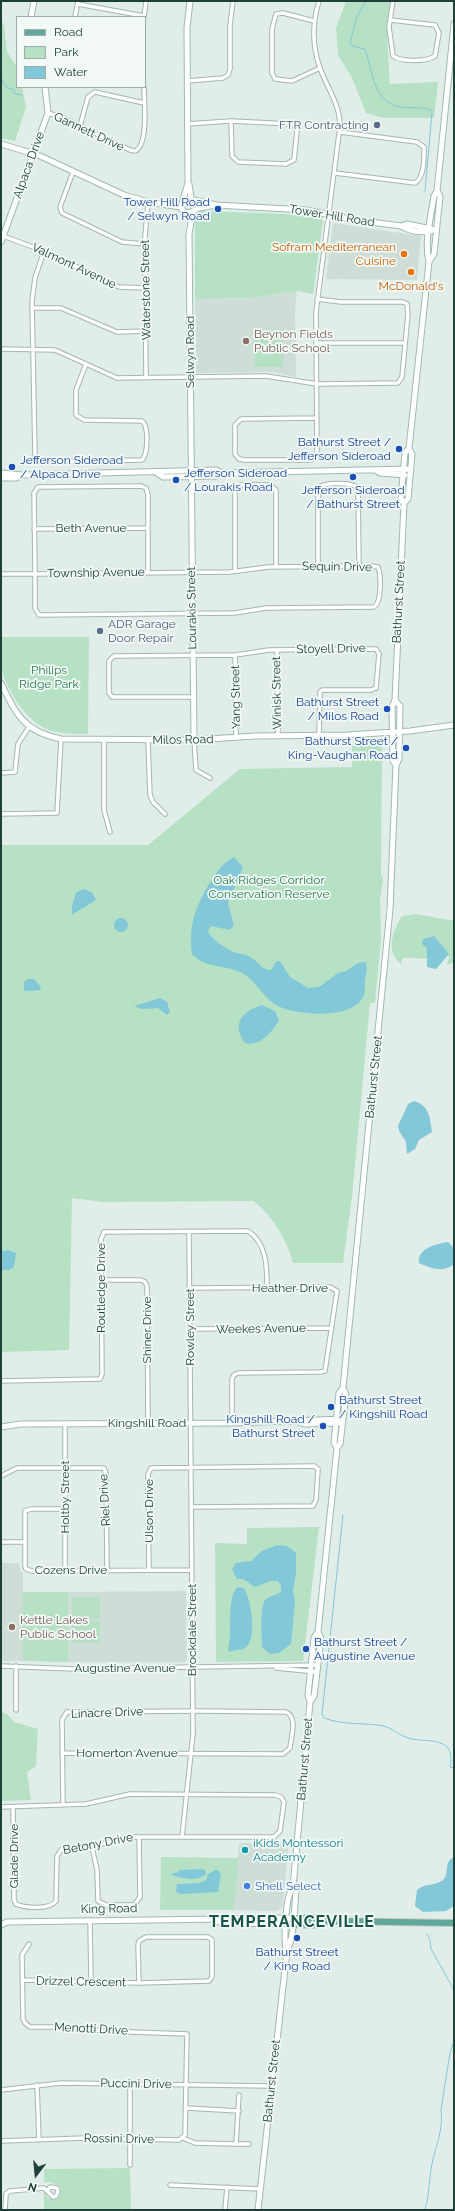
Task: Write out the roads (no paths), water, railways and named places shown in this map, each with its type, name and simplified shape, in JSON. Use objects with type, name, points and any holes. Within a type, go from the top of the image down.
[{"type":"main road","points":[[31,16],[34,1]]},
{"type":"main road","points":[[190,1],[187,28],[187,124],[188,183],[193,199]]},
{"type":"main road","name":"Bathurst Street","points":[[429,262],[434,254],[440,196],[438,192],[454,24]]},
{"type":"main road","name":"Alpaca Drive","points":[[1,242],[48,113],[45,88]]},
{"type":"main road","points":[[1,144],[33,153],[124,195],[148,202],[183,209],[183,199],[188,183]]},
{"type":"main road","name":"Bathurst Street","points":[[396,765],[393,760],[392,707],[395,700],[404,503],[401,498],[405,453],[409,448],[429,262],[427,254],[430,229],[434,196],[438,192]]},
{"type":"main road","points":[[163,204],[183,199]]},
{"type":"main road","name":"Tower Hill Road","points":[[183,199],[193,199],[216,205],[293,208],[401,226],[407,230],[436,230]]},
{"type":"main road","name":"Selwyn Road","points":[[191,476],[189,234],[196,206],[193,199]]},
{"type":"main road","name":"Tower Hill Road","points":[[183,209],[194,210],[216,205]]},
{"type":"main road","name":"Selwyn Road","points":[[183,209],[189,234]]},
{"type":"main road","name":"Bathurst Street","points":[[404,503],[408,499],[411,469],[412,454],[409,448]]},
{"type":"main road","points":[[1,473],[22,475],[157,473],[164,470],[216,470],[222,473],[377,471],[380,473],[403,472],[411,469]]},
{"type":"main road","points":[[403,472],[410,475]]},
{"type":"main road","points":[[157,473],[163,477],[217,476],[222,473]]},
{"type":"main road","points":[[1,478],[16,478],[22,475]]},
{"type":"main road","name":"Lourakis Street","points":[[191,476],[194,740]]},
{"type":"main road","name":"Milos Road","points":[[1,683],[11,706],[29,727],[45,735],[61,739],[148,741],[319,736],[400,731],[454,725]]},
{"type":"main road","name":"Bathurst Street","points":[[258,2210],[287,1951],[285,1942],[296,1892],[293,1887],[310,1702],[308,1695],[314,1638],[318,1632],[337,1448],[340,1444],[346,1394],[343,1388],[390,909],[396,765],[399,759],[400,731],[400,706],[395,700]]},
{"type":"main road","name":"Bathurst Street","points":[[337,1448],[334,1443],[339,1393],[343,1388]]},
{"type":"main road","name":"Kingshill Road","points":[[1,1427],[21,1424],[294,1421],[304,1424],[343,1421]]},
{"type":"main road","name":"Bathurst Street","points":[[310,1702],[314,1696],[321,1639],[318,1632]]},
{"type":"main road","name":"King Road","points":[[1,1925],[7,1922],[212,1919],[221,1917],[290,1917],[317,1918],[327,1921],[454,1923]]},
{"type":"main road","name":"King Road","points":[[1,1919],[7,1922]]},
{"type":"main road","name":"King Road","points":[[212,1919],[222,1923],[317,1925],[327,1921]]},
{"type":"street","points":[[75,16],[78,2],[144,16],[146,1]]},
{"type":"street","points":[[187,81],[223,78],[228,75],[230,68],[230,25],[233,1]]},
{"type":"street","points":[[317,418],[241,419],[235,425],[235,454],[239,459],[244,460],[313,459],[318,451],[316,343],[318,299],[340,132],[338,107],[320,68],[314,49],[314,21],[319,1]]},
{"type":"street","points":[[390,20],[435,25],[439,32],[434,56],[429,59],[407,59],[393,56],[389,32],[390,20],[392,1]]},
{"type":"street","points":[[314,21],[283,13],[276,14],[272,29],[272,73],[275,79],[287,81],[320,68]]},
{"type":"street","name":"Gannett Drive","points":[[48,113],[135,151],[140,147],[144,138],[144,88]]},
{"type":"street","points":[[80,126],[88,98],[95,92],[144,103]]},
{"type":"street","points":[[187,124],[231,121],[293,124],[298,132],[294,160],[286,164],[238,162],[234,160],[232,156],[231,121]]},
{"type":"street","points":[[334,173],[415,183],[420,177],[424,154],[424,147],[417,142],[340,132]]},
{"type":"street","points":[[73,172],[60,207],[62,213],[122,242],[145,244]]},
{"type":"street","name":"Waterstone Street","points":[[146,378],[145,244],[148,202]]},
{"type":"street","name":"Valmont Avenue","points":[[3,236],[44,251],[119,287],[146,288]]},
{"type":"street","points":[[44,251],[35,278],[32,308],[36,459],[42,462],[142,460],[146,455],[146,426],[142,421],[84,420],[76,415],[76,390],[86,364]]},
{"type":"street","points":[[1,349],[56,350],[118,378],[266,376],[317,384],[398,383],[402,377],[409,308],[403,302],[341,302],[318,299]]},
{"type":"street","points":[[32,308],[61,308],[72,311],[117,332],[146,331]]},
{"type":"street","points":[[316,343],[405,343]]},
{"type":"street","points":[[318,566],[318,488],[323,484],[351,484],[358,488],[359,565]]},
{"type":"street","points":[[235,571],[235,489],[241,485],[274,486],[276,495],[276,567]]},
{"type":"street","points":[[148,573],[148,495],[144,487],[38,487],[34,493],[34,528],[35,608],[39,615],[192,614]]},
{"type":"street","name":"Beth Avenue","points":[[34,528],[148,528]]},
{"type":"street","name":"Sequin Drive","points":[[192,572],[235,571],[276,567],[359,565],[375,566],[379,570],[379,601],[374,607],[266,608],[235,613],[192,614]]},
{"type":"street","name":"Township Avenue","points":[[1,574],[192,572]]},
{"type":"street","name":"Stoyell Drive","points":[[193,697],[112,697],[109,693],[109,662],[114,656],[236,656],[277,650],[372,649],[378,651],[378,685],[374,690],[322,690],[320,692],[319,736]]},
{"type":"street","name":"Winisk Street","points":[[277,650],[278,736]]},
{"type":"street","name":"Yang Street","points":[[236,656],[236,738]]},
{"type":"street","points":[[1,773],[15,772],[18,744],[29,727]]},
{"type":"street","points":[[1,814],[57,813],[61,739]]},
{"type":"street","points":[[194,740],[196,770],[210,778]]},
{"type":"street","points":[[104,741],[104,810],[110,832]]},
{"type":"street","points":[[148,741],[150,795],[153,802],[165,814]]},
{"type":"street","name":"Rowley Street","points":[[189,1231],[190,1423]]},
{"type":"street","name":"Routledge Drive","points":[[1,1381],[100,1379],[102,1374],[101,1239],[104,1232],[246,1231],[251,1234],[267,1260],[267,1287]]},
{"type":"street","name":"Shiner Drive","points":[[101,1280],[141,1280],[145,1282],[147,1286],[148,1423]]},
{"type":"street","name":"Heather Drive","points":[[190,1288],[334,1288],[337,1294],[327,1364],[323,1372],[238,1373],[234,1375],[232,1422]]},
{"type":"street","name":"Weekes Avenue","points":[[190,1329],[332,1328]]},
{"type":"street","name":"Brockdale Street","points":[[182,1837],[191,1752],[192,1711],[190,1423]]},
{"type":"street","name":"Holtby Street","points":[[65,1424],[66,1570]]},
{"type":"street","name":"Ulson Drive","points":[[149,1570],[149,1471],[153,1467],[314,1466],[318,1471],[316,1500],[311,1506],[191,1507]]},
{"type":"street","points":[[1,1476],[17,1468],[65,1467]]},
{"type":"street","name":"Riel Drive","points":[[65,1467],[101,1467],[105,1470],[107,1571]]},
{"type":"street","name":"Cozens Drive","points":[[65,1509],[26,1510],[24,1515],[24,1542],[26,1569],[107,1571],[191,1570]]},
{"type":"street","points":[[1,1542],[24,1542]]},
{"type":"street","name":"Augustine Avenue","points":[[1,1666],[73,1669],[311,1668],[318,1665]]},
{"type":"street","points":[[16,1666],[16,1710]]},
{"type":"street","name":"Augustine Avenue","points":[[311,1668],[317,1672]]},
{"type":"street","name":"Homerton Avenue","points":[[62,1753],[284,1753],[290,1748],[293,1720],[290,1714],[286,1712],[192,1711]]},
{"type":"street","name":"Linacre Drive","points":[[63,1805],[63,1717],[67,1712],[192,1711]]},
{"type":"street","points":[[1,1807],[89,1804],[126,1795],[186,1794]]},
{"type":"street","name":"Betony Drive","points":[[16,1904],[47,1906],[54,1904],[56,1898],[58,1852],[62,1849],[92,1846],[123,1838],[274,1837],[279,1834],[284,1802],[278,1796],[186,1794]]},
{"type":"street","name":"Glade Drive","points":[[13,1807],[14,1896],[16,1904]]},
{"type":"street","points":[[92,1846],[97,1870],[98,1901],[106,1905],[134,1905],[140,1897],[139,1837]]},
{"type":"street","points":[[90,1920],[91,1981]]},
{"type":"street","name":"Drizzel Crescent","points":[[23,1980],[139,1983],[209,1981],[212,1977],[212,1940],[208,1937],[146,1937],[139,1941],[139,1983]]},
{"type":"street","name":"Menotti Drive","points":[[29,1944],[22,1955],[23,2019],[25,2024],[30,2027],[73,2026],[103,2031],[180,2032],[187,2034],[186,2085]]},
{"type":"street","points":[[130,2084],[130,2165]]},
{"type":"street","name":"Puccini Drive","points":[[1,2090],[37,2085],[130,2084],[271,2086]]},
{"type":"street","points":[[37,2085],[39,2140]]},
{"type":"street","points":[[186,2085],[184,2138],[195,2143],[249,2144]]},
{"type":"street","points":[[236,2144],[239,2095]]},
{"type":"street","points":[[186,2108],[239,2111]]},
{"type":"street","name":"Rossini Drive","points":[[1,2141],[130,2139],[179,2140],[184,2138]]},
{"type":"street","points":[[170,2185],[260,2188]]},
{"type":"street","points":[[225,2210],[227,2187]]},
{"type":"street","points":[[5,2210],[6,2194],[10,2191],[30,2189],[48,2190]]},
{"type":"water","points":[[234,857],[243,867],[228,903],[234,926],[229,930],[211,926],[208,931],[209,934],[226,948],[248,956],[265,969],[271,970],[277,961],[280,961],[290,977],[308,988],[319,987],[338,973],[346,971],[358,963],[366,962],[367,969],[365,993],[355,1006],[335,1013],[323,1014],[289,1010],[274,1004],[247,976],[242,973],[229,968],[203,962],[192,954],[192,924],[197,907],[216,873],[224,864]]},
{"type":"water","points":[[83,889],[92,892],[96,900],[72,915],[72,905],[76,893]]},
{"type":"water","points":[[118,918],[124,918],[128,922],[128,928],[124,932],[118,932],[114,928],[114,922]]},
{"type":"water","points":[[434,936],[449,954],[436,969],[427,967],[427,948],[422,944],[423,939]]},
{"type":"water","points":[[28,979],[34,979],[40,986],[41,990],[24,991],[24,982]]},
{"type":"water","points":[[160,998],[167,1002],[170,1012],[167,1015],[158,1008],[142,1009],[134,1006]]},
{"type":"water","points":[[262,1005],[275,1011],[279,1020],[269,1034],[261,1041],[250,1044],[245,1043],[239,1030],[241,1019],[249,1011]]},
{"type":"water","points":[[414,1101],[426,1109],[430,1117],[432,1132],[419,1140],[415,1149],[407,1154],[406,1142],[399,1131],[398,1126],[408,1104]]},
{"type":"water","points":[[448,1242],[454,1248],[453,1265],[444,1269],[436,1269],[419,1263],[419,1258],[424,1250],[438,1244]]},
{"type":"water","points":[[8,1250],[16,1253],[14,1267],[9,1270],[1,1270],[1,1252]]},
{"type":"water","points":[[277,1545],[287,1546],[296,1553],[296,1573],[293,1591],[295,1601],[291,1644],[279,1653],[270,1654],[262,1647],[262,1608],[266,1599],[281,1592],[281,1586],[278,1581],[271,1581],[255,1587],[243,1579],[237,1579],[232,1569],[236,1563],[251,1561],[262,1551]]},
{"type":"water","points":[[237,1587],[244,1588],[247,1594],[251,1610],[252,1629],[249,1644],[245,1648],[230,1652],[228,1650],[231,1608],[234,1593]]},
{"type":"water","points":[[454,1857],[454,1906],[446,1911],[423,1912],[415,1906],[417,1890],[423,1886],[443,1880],[446,1875],[448,1863]]},
{"type":"water","points":[[179,1870],[205,1870],[206,1874],[203,1877],[194,1879],[179,1877],[171,1874],[179,1872]]},
{"type":"water","points":[[218,1870],[221,1874],[218,1892],[180,1894],[176,1892],[177,1884],[199,1883],[206,1880],[208,1874]]},
{"type":"waterway","points":[[366,1],[357,17],[350,42],[352,46],[365,49],[372,75],[379,92],[384,99],[391,104],[400,107],[427,109],[431,110],[432,112],[425,191]]},
{"type":"waterway","points":[[1,76],[6,87],[13,89],[15,94],[22,95]]},
{"type":"waterway","points":[[343,1515],[322,1714],[324,1718],[340,1722],[384,1726],[408,1738],[444,1744],[450,1751],[450,1767],[454,1768]]},
{"type":"waterway","points":[[454,1783],[454,1825]]},
{"type":"waterway","points":[[454,1851],[454,1857]]},
{"type":"waterway","points":[[427,1934],[430,1940],[431,1949],[454,1990]]},
{"type":"waterway","points":[[425,2210],[433,2159],[440,2131],[441,2109],[450,2053],[454,2041]]},
{"type":"place","name":"FTR Contracting","points":[[377,125]]},
{"type":"place","name":"Tower Hill Road / Selwyn Road","points":[[218,209]]},
{"type":"place","name":"Sofram Mediterranean Cuisine","points":[[404,254]]},
{"type":"place","name":"McDonald's","points":[[411,272]]},
{"type":"place","name":"Beynon Fields Public School","points":[[246,341]]},
{"type":"place","name":"Bathurst Street / Jefferson Sideroad","points":[[399,449]]},
{"type":"place","name":"Jefferson Sideroad / Alpaca Drive","points":[[12,467]]},
{"type":"place","name":"Jefferson Sideroad / Bathurst Street","points":[[353,477]]},
{"type":"place","name":"Jefferson Sideroad / Lourakis Road","points":[[176,480]]},
{"type":"place","name":"ADR Garage Door Repair","points":[[100,631]]},
{"type":"place","name":"Bathurst Street / Milos Road","points":[[387,709]]},
{"type":"place","name":"Bathurst Street / King-Vaughan Road","points":[[406,748]]},
{"type":"place","name":"Bathurst Street / Kingshill Road","points":[[331,1407]]},
{"type":"place","name":"Kingshill Road / Bathurst Street","points":[[323,1426]]},
{"type":"place","name":"Kettle Lakes Public School","points":[[12,1627]]},
{"type":"place","name":"Bathurst Street / Augustine Avenue","points":[[306,1649]]},
{"type":"place","name":"iKids Montessori Academy","points":[[245,1850]]},
{"type":"place","name":"Shell Select","points":[[247,1886]]},
{"type":"place","name":"Bathurst Street / King Road","points":[[297,1938]]},
{"type":"district","name":"TEMPERANCEVILLE","points":[[292,1922]]},
{"type":"park label","name":"Philips Ridge Park","points":[[49,677]]},
{"type":"park label","name":"Oak Ridges Corridor Conservation Reserve","points":[[269,887]]}]
